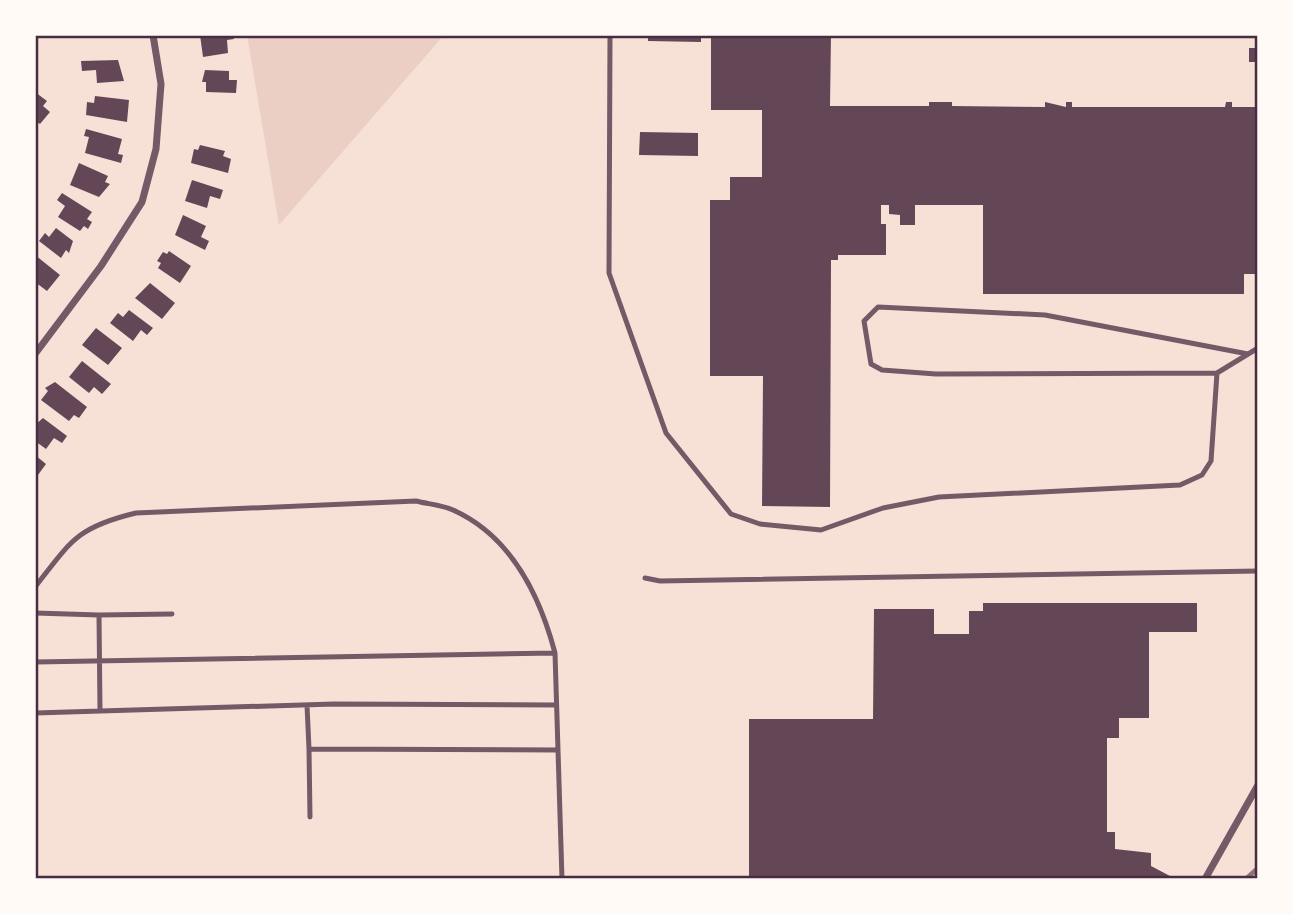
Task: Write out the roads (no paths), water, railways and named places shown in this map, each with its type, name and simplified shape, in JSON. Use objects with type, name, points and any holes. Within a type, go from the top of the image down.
[{"type":"street","points":[[35,354],[102,266],[142,202],[156,149],[161,84],[153,35]]},
{"type":"street","points":[[1205,879],[1258,785]]},
{"type":"lane","points":[[610,35],[609,274],[666,433],[731,514],[760,524],[821,530],[883,508],[939,497],[1180,485],[1202,475],[1211,461],[1217,373]]},
{"type":"lane","points":[[1248,354],[1045,315],[878,307],[864,321],[872,364],[882,370],[936,374],[1217,373],[1258,348]]},
{"type":"lane","points":[[35,587],[79,535],[99,522],[136,513],[416,501],[453,510],[487,533],[518,565],[545,617],[555,653],[562,879]]},
{"type":"lane","points":[[645,578],[660,581],[1258,571]]},
{"type":"lane","points":[[35,613],[172,614]]},
{"type":"lane","points":[[99,615],[100,711]]},
{"type":"lane","points":[[35,662],[555,653]]},
{"type":"lane","points":[[35,713],[307,705],[556,705]]},
{"type":"lane","points":[[307,705],[310,817]]},
{"type":"lane","points":[[309,749],[558,750]]},
{"type":"railway","points":[[1246,879],[1258,868]]}]
